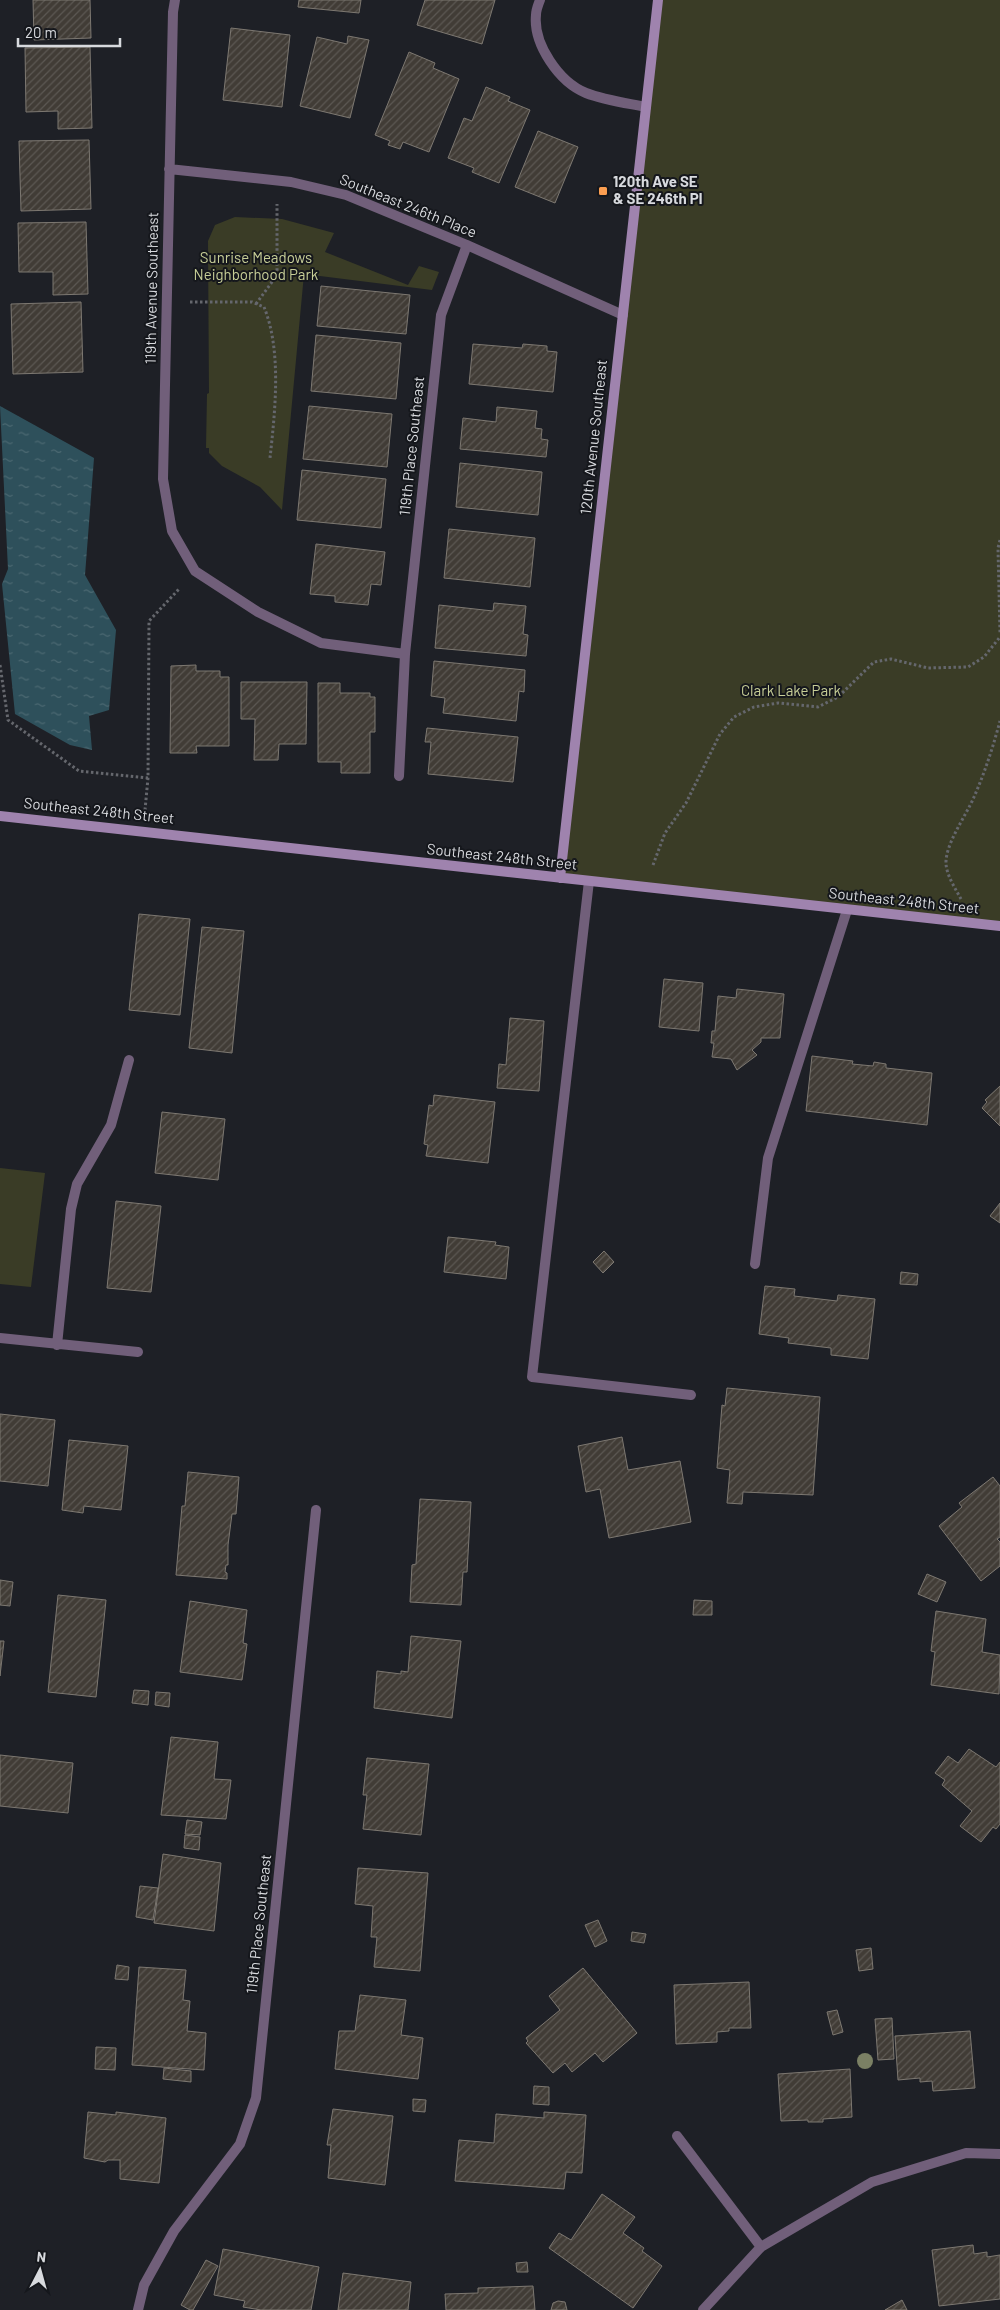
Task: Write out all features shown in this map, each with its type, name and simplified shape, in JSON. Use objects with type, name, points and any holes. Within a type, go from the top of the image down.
[{"type":"street","name":"119th Avenue Southeast","points":[[176,0],[173,12],[163,479],[172,531],[195,571]]},
{"type":"street","points":[[540,0],[536,16],[538,35],[562,77],[585,92],[646,107]]},
{"type":"street","name":"120th Avenue Southeast","points":[[560,878],[658,0]]},
{"type":"street","name":"Southeast 246th Place","points":[[169,169],[277,180],[346,195],[468,246],[623,315]]},
{"type":"street","name":"119th Place Southeast","points":[[399,776],[405,654],[441,315],[468,246]]},
{"type":"street","points":[[195,571],[258,612],[321,643],[405,654]]},
{"type":"street","name":"Southeast 248th Street","points":[[0,816],[1000,926]]},
{"type":"street","points":[[589,881],[532,1377],[691,1395]]},
{"type":"street","points":[[755,1264],[768,1158],[847,910]]},
{"type":"street","points":[[57,1344],[71,1209],[77,1184],[111,1125],[129,1060]]},
{"type":"street","points":[[0,1338],[138,1352]]},
{"type":"street","name":"119th Place Southeast","points":[[138,2310],[144,2285],[174,2231],[240,2144],[256,2098],[316,1510]]},
{"type":"street","points":[[677,2136],[761,2247]]},
{"type":"street","points":[[703,2310],[761,2247],[872,2182],[966,2153],[1000,2154]]},
{"type":"path","points":[[256,304],[277,275],[277,180]]},
{"type":"path","points":[[167,302],[252,302],[264,307],[269,319],[277,390],[270,458]]},
{"type":"path","points":[[644,887],[665,833],[686,802],[720,734],[734,717],[754,707],[778,702],[818,707],[838,697],[874,662],[891,659],[928,668],[950,670],[968,667],[984,658],[1000,635],[998,548],[1000,540]]},
{"type":"path","points":[[143,832],[148,778],[150,622],[195,571]]},
{"type":"path","points":[[0,665],[8,720],[19,729],[79,771],[148,778]]},
{"type":"path","points":[[974,924],[951,881],[946,863],[950,844],[964,820],[988,763],[1000,721]]},
{"type":"green space","name":"Clark Lake Park","points":[[658,0],[1000,0],[1000,926],[560,878]]},
{"type":"green space","name":"Sunrise Meadows Neighborhood Park","points":[[235,217],[282,219],[334,233],[325,252],[408,285],[419,266],[439,272],[432,290],[304,274],[282,510],[260,487],[222,466],[209,453],[209,448],[206,448],[207,394],[209,393],[208,241],[215,225]]},
{"type":"green space","points":[[0,1168],[45,1173],[31,1287],[0,1284]]},
{"type":"water","points":[[0,406],[94,458],[85,575],[116,630],[109,710],[89,716],[92,750],[70,745],[15,714],[2,584],[8,569]]},
{"type":"building","points":[[33,0],[90,0],[91,38],[34,40]]},
{"type":"building","points":[[299,0],[361,0],[359,13],[298,7]]},
{"type":"building","points":[[425,0],[495,0],[482,44],[417,25]]},
{"type":"building","points":[[231,28],[290,35],[282,107],[223,100]]},
{"type":"building","points":[[348,36],[369,40],[350,118],[300,106],[317,37],[347,44]]},
{"type":"building","points":[[90,47],[92,128],[58,129],[58,111],[26,112],[25,48]]},
{"type":"building","points":[[409,52],[435,63],[433,68],[459,79],[429,152],[403,142],[400,149],[388,145],[390,141],[375,135]]},
{"type":"building","points":[[486,87],[510,97],[508,101],[530,110],[499,183],[472,172],[474,168],[448,158],[464,118],[472,121]]},
{"type":"building","points":[[538,131],[578,147],[555,203],[515,187]]},
{"type":"building","points":[[89,140],[91,209],[21,211],[19,141]]},
{"type":"building","points":[[86,222],[88,294],[53,295],[53,272],[19,272],[18,223]]},
{"type":"building","points":[[321,286],[410,295],[406,334],[317,326]]},
{"type":"building","points":[[81,302],[83,372],[13,374],[11,304]]},
{"type":"building","points":[[316,335],[401,343],[396,399],[311,391]]},
{"type":"building","points":[[473,344],[522,348],[523,344],[547,346],[547,351],[557,352],[553,392],[469,384]]},
{"type":"building","points":[[309,406],[392,414],[387,467],[303,459]]},
{"type":"building","points":[[497,407],[537,411],[535,428],[542,429],[541,439],[548,440],[546,457],[460,449],[463,418],[496,422]]},
{"type":"building","points":[[460,463],[542,472],[538,515],[456,507]]},
{"type":"building","points":[[302,470],[386,479],[381,528],[297,520]]},
{"type":"building","points":[[449,529],[535,538],[530,587],[444,578]]},
{"type":"building","points":[[316,544],[385,552],[381,585],[371,584],[368,605],[335,602],[335,596],[310,594]]},
{"type":"building","points":[[494,603],[526,606],[523,634],[528,635],[526,656],[435,648],[439,605],[493,611]]},
{"type":"building","points":[[434,661],[525,670],[524,692],[519,691],[516,721],[443,713],[445,698],[431,696]]},
{"type":"building","points":[[196,665],[196,671],[220,671],[220,677],[229,677],[229,746],[196,746],[197,753],[170,753],[171,666]]},
{"type":"building","points":[[241,682],[307,682],[306,744],[279,744],[278,760],[254,760],[255,719],[241,719]]},
{"type":"building","points":[[318,683],[340,683],[340,693],[370,693],[370,697],[375,697],[375,732],[370,732],[370,773],[341,773],[341,762],[318,762]]},
{"type":"building","points":[[427,728],[518,737],[513,782],[428,774],[431,742],[425,742]]},
{"type":"building","points":[[139,914],[190,919],[180,1015],[129,1010]]},
{"type":"building","points":[[202,927],[244,931],[232,1053],[189,1048]]},
{"type":"building","points":[[664,979],[703,983],[699,1031],[659,1027]]},
{"type":"building","points":[[737,989],[784,994],[780,1038],[761,1038],[761,1042],[752,1050],[757,1055],[737,1070],[731,1059],[712,1057],[714,1043],[711,1043],[712,1031],[715,1031],[718,996],[736,998]]},
{"type":"building","points":[[510,1018],[544,1021],[539,1091],[497,1088],[499,1064],[506,1065]]},
{"type":"building","points":[[812,1056],[853,1061],[852,1064],[873,1066],[874,1062],[886,1064],[886,1068],[932,1073],[927,1125],[806,1111]]},
{"type":"building","points":[[1000,1086],[1000,1126],[982,1108],[987,1102],[985,1100]]},
{"type":"building","points":[[434,1095],[495,1102],[488,1163],[426,1156],[428,1145],[424,1144],[429,1105],[433,1106]]},
{"type":"building","points":[[162,1112],[225,1119],[218,1180],[155,1173]]},
{"type":"building","points":[[116,1201],[161,1206],[151,1292],[107,1288]]},
{"type":"building","points":[[1000,1203],[1000,1223],[990,1216]]},
{"type":"building","points":[[448,1237],[496,1242],[495,1245],[509,1247],[506,1279],[444,1272]]},
{"type":"building","points":[[604,1251],[614,1262],[603,1273],[593,1262]]},
{"type":"building","points":[[901,1272],[918,1274],[917,1285],[900,1284]]},
{"type":"building","points":[[765,1286],[795,1289],[794,1296],[837,1301],[838,1295],[875,1299],[868,1359],[831,1355],[831,1348],[788,1343],[789,1338],[759,1334]]},
{"type":"building","points":[[727,1388],[820,1397],[813,1495],[743,1492],[742,1504],[727,1503],[730,1470],[717,1468],[722,1405],[725,1406]]},
{"type":"building","points":[[0,1414],[55,1420],[48,1486],[0,1481]]},
{"type":"building","points":[[622,1437],[628,1470],[680,1461],[691,1522],[609,1538],[600,1489],[586,1492],[578,1446]]},
{"type":"building","points":[[69,1440],[128,1446],[121,1510],[84,1506],[83,1513],[62,1510]]},
{"type":"building","points":[[188,1472],[239,1477],[236,1514],[232,1514],[228,1545],[228,1565],[226,1565],[225,1572],[227,1573],[227,1579],[176,1575],[182,1506],[185,1506]]},
{"type":"building","points":[[993,1477],[1000,1486],[1000,1537],[997,1539],[1000,1542],[1000,1566],[981,1581],[939,1526],[962,1507],[959,1503]]},
{"type":"building","points":[[420,1499],[471,1502],[467,1572],[463,1572],[461,1605],[410,1602],[412,1565],[416,1564]]},
{"type":"building","points":[[927,1574],[946,1582],[937,1602],[918,1594]]},
{"type":"building","points":[[0,1580],[13,1582],[10,1606],[0,1605]]},
{"type":"building","points":[[58,1595],[106,1600],[96,1697],[48,1692]]},
{"type":"building","points":[[694,1600],[712,1601],[712,1615],[693,1615]]},
{"type":"building","points":[[190,1601],[247,1610],[243,1643],[247,1644],[242,1680],[180,1672]]},
{"type":"building","points":[[936,1611],[986,1619],[982,1652],[1000,1655],[999,1694],[931,1685],[935,1652],[931,1651]]},
{"type":"building","points":[[411,1636],[461,1641],[452,1718],[374,1708],[377,1671],[401,1674],[401,1671],[408,1672]]},
{"type":"building","points":[[0,1641],[4,1641],[0,1676]]},
{"type":"building","points":[[134,1690],[149,1691],[148,1705],[132,1703]]},
{"type":"building","points":[[156,1692],[170,1693],[169,1707],[155,1705]]},
{"type":"building","points":[[171,1737],[218,1742],[214,1779],[231,1780],[226,1819],[161,1815]]},
{"type":"building","points":[[969,1749],[996,1767],[1000,1762],[1000,1824],[996,1829],[993,1827],[981,1842],[960,1826],[972,1811],[942,1785],[945,1780],[935,1773],[948,1756],[958,1763]]},
{"type":"building","points":[[0,1755],[73,1763],[68,1813],[0,1806]]},
{"type":"building","points":[[367,1758],[429,1764],[421,1835],[363,1829],[367,1795],[363,1795]]},
{"type":"building","points":[[187,1820],[202,1822],[200,1835],[185,1834]]},
{"type":"building","points":[[185,1835],[200,1837],[199,1850],[184,1848]]},
{"type":"building","points":[[163,1854],[221,1863],[214,1931],[154,1923]]},
{"type":"building","points":[[358,1868],[428,1873],[420,1971],[374,1967],[377,1937],[371,1937],[373,1906],[355,1904]]},
{"type":"building","points":[[140,1886],[158,1888],[153,1920],[136,1917]]},
{"type":"building","points":[[598,1920],[607,1941],[595,1947],[585,1925]]},
{"type":"building","points":[[632,1932],[646,1934],[644,1943],[631,1941]]},
{"type":"building","points":[[871,1948],[873,1969],[859,1971],[856,1950]]},
{"type":"building","points":[[117,1965],[129,1967],[128,1980],[115,1979]]},
{"type":"building","points":[[139,1967],[186,1970],[183,2000],[190,2001],[187,2031],[206,2033],[204,2070],[132,2065]]},
{"type":"building","points":[[583,1968],[637,2033],[603,2062],[595,2053],[572,2072],[565,2063],[553,2073],[526,2043],[528,2041],[526,2038],[560,2010],[549,1996]]},
{"type":"building","points":[[749,1982],[751,2028],[729,2028],[729,2031],[717,2032],[717,2042],[676,2044],[674,1985]]},
{"type":"building","points":[[360,1995],[406,2000],[401,2035],[423,2038],[418,2079],[335,2069],[339,2031],[355,2031]]},
{"type":"building","points":[[837,2010],[843,2032],[833,2035],[827,2012]]},
{"type":"building","points":[[892,2018],[894,2059],[878,2060],[875,2019]]},
{"type":"building","points":[[970,2031],[975,2088],[933,2091],[932,2081],[920,2082],[920,2078],[898,2080],[895,2036]]},
{"type":"building","points":[[96,2047],[116,2048],[115,2070],[95,2069]]},
{"type":"building","points":[[164,2068],[191,2071],[191,2082],[163,2079]]},
{"type":"building","points":[[850,2069],[852,2117],[823,2119],[823,2122],[808,2122],[808,2120],[781,2121],[778,2074]]},
{"type":"building","points":[[534,2086],[549,2087],[549,2105],[533,2104]]},
{"type":"building","points":[[413,2099],[426,2100],[425,2112],[413,2111]]},
{"type":"building","points":[[333,2109],[393,2116],[385,2185],[328,2178],[331,2145],[327,2145]]},
{"type":"building","points":[[88,2112],[116,2115],[116,2112],[166,2118],[159,2183],[120,2179],[120,2160],[108,2160],[105,2162],[84,2158]]},
{"type":"building","points":[[544,2112],[586,2115],[582,2173],[566,2172],[564,2189],[455,2181],[459,2140],[494,2143],[496,2114],[544,2118]]},
{"type":"building","points":[[602,2194],[635,2217],[623,2233],[644,2248],[642,2251],[662,2266],[633,2308],[549,2248],[559,2233],[571,2240]]},
{"type":"building","points":[[973,2245],[974,2254],[987,2252],[987,2257],[1000,2255],[1000,2299],[939,2306],[932,2250]]},
{"type":"building","points":[[223,2249],[319,2267],[311,2310],[261,2310],[243,2307],[245,2301],[214,2295]]},
{"type":"building","points":[[206,2260],[218,2266],[193,2310],[190,2310],[181,2305]]},
{"type":"building","points":[[527,2262],[528,2272],[517,2272],[516,2263]]},
{"type":"building","points":[[343,2273],[411,2282],[408,2310],[338,2310]]},
{"type":"building","points":[[533,2286],[535,2310],[446,2310],[445,2294],[478,2293],[478,2288]]},
{"type":"building","points":[[902,2300],[907,2310],[885,2310]]},
{"type":"building","points":[[558,2301],[565,2302],[567,2310],[551,2310],[553,2303]]},
{"type":"place","name":"120th Ave SE & SE 246th Pl","points":[[603,191]]}]
